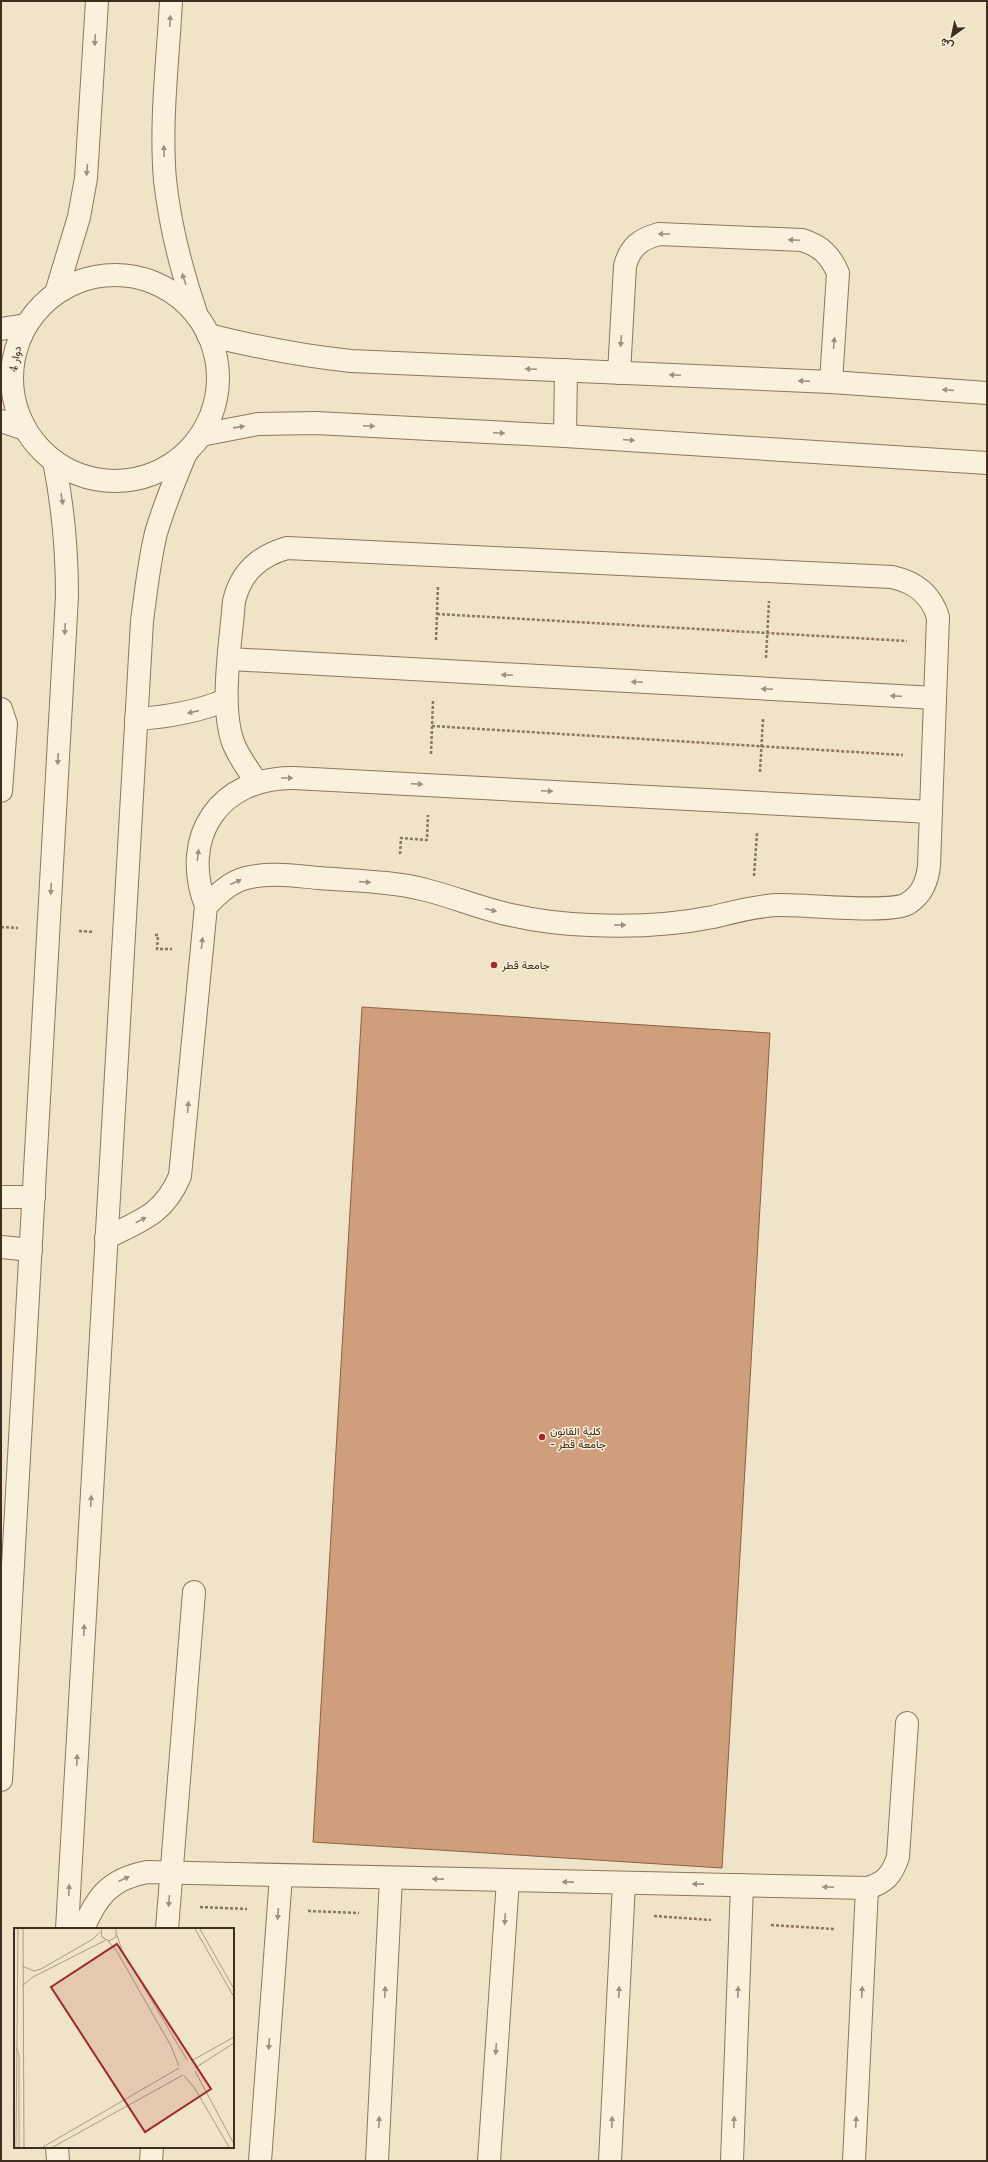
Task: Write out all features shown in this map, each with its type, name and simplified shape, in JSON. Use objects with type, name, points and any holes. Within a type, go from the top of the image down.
[{"type":"street","points":[[56,293],[79,217],[86,178],[97,1]]},
{"type":"street","points":[[171,1],[164,132],[165,179],[172,226],[182,272],[197,316]]},
{"type":"street","points":[[619,373],[625,266],[628,256],[634,246],[645,238],[659,234],[802,240],[814,244],[824,251],[833,261],[838,273],[831,382]]},
{"type":"street","name":"دوار 4","points":[[120,275],[142,278],[163,287],[181,299],[197,316],[208,335],[215,354],[218,383],[211,416],[201,435],[186,453],[167,467],[145,477],[122,481],[90,477],[75,473],[54,461],[38,447],[25,429],[16,409],[12,388],[12,366],[17,344],[26,325],[39,307],[56,293],[75,282],[97,276],[120,275]]},
{"type":"street","points":[[1,329],[26,325]]},
{"type":"street","points":[[208,335],[295,354],[351,361],[831,382],[987,393]]},
{"type":"street","points":[[565,436],[566,370]]},
{"type":"street","points":[[1,421],[25,429]]},
{"type":"street","points":[[201,435],[258,424],[287,423],[565,436],[987,463]]},
{"type":"street","points":[[67,1928],[142,621],[147,577],[158,527],[169,493],[186,453]]},
{"type":"street","points":[[1,1780],[8,1533],[31,1250],[67,596],[67,551],[63,505],[54,461]]},
{"type":"street","points":[[206,906],[230,884],[245,878],[261,875],[379,883],[426,890],[510,915],[551,922],[591,925],[632,926],[672,923],[712,917],[745,909],[777,905],[886,909],[905,904],[916,898],[923,889],[928,877],[938,617],[934,604],[917,586],[905,580],[892,577],[287,548],[274,552],[252,566],[238,588],[234,601],[226,700],[228,723],[234,744],[244,764],[257,782]]},
{"type":"street","points":[[230,659],[935,698]]},
{"type":"street","points":[[136,719],[182,714],[204,709],[226,700]]},
{"type":"street","points":[[1,708],[6,724],[1,791]]},
{"type":"street","points":[[106,1238],[151,1216],[164,1205],[174,1191],[180,1176],[206,906],[199,888],[196,869],[198,850],[203,833],[212,816],[224,801],[239,790],[257,782],[275,778],[294,778],[931,812]]},
{"type":"street","points":[[1,1197],[34,1197]]},
{"type":"street","points":[[1,1246],[31,1250]]},
{"type":"street","points":[[167,1928],[194,1592]]},
{"type":"street","points":[[83,1928],[98,1900],[107,1889],[119,1880],[132,1875],[147,1872],[867,1888],[878,1885],[888,1878],[898,1857],[907,1723]]},
{"type":"street","points":[[260,2161],[281,1876]]},
{"type":"street","points":[[377,2161],[391,1878]]},
{"type":"street","points":[[489,2161],[508,1880]]},
{"type":"street","points":[[610,2161],[624,1883]]},
{"type":"street","points":[[732,2161],[742,1885]]},
{"type":"street","points":[[854,2161],[867,1888]]},
{"type":"street","points":[[56,2148],[58,2161]]},
{"type":"street","points":[[151,2161],[152,2148]]},
{"type":"path","points":[[426,890],[426,868],[400,855],[401,838],[427,840],[439,555]]},
{"type":"path","points":[[745,909],[742,885],[754,884],[771,571]]},
{"type":"path","points":[[437,614],[938,642]]},
{"type":"path","points":[[432,726],[933,757]]},
{"type":"building","name":"كلية القانون - جامعة قطر","points":[[362,1007],[770,1033],[722,1868],[313,1842]]},
{"type":"place","name":"جامعة قطر","points":[[494,965]]},
{"type":"place","name":"كلية القانون - جامعة قطر","points":[[542,1437]]}]
